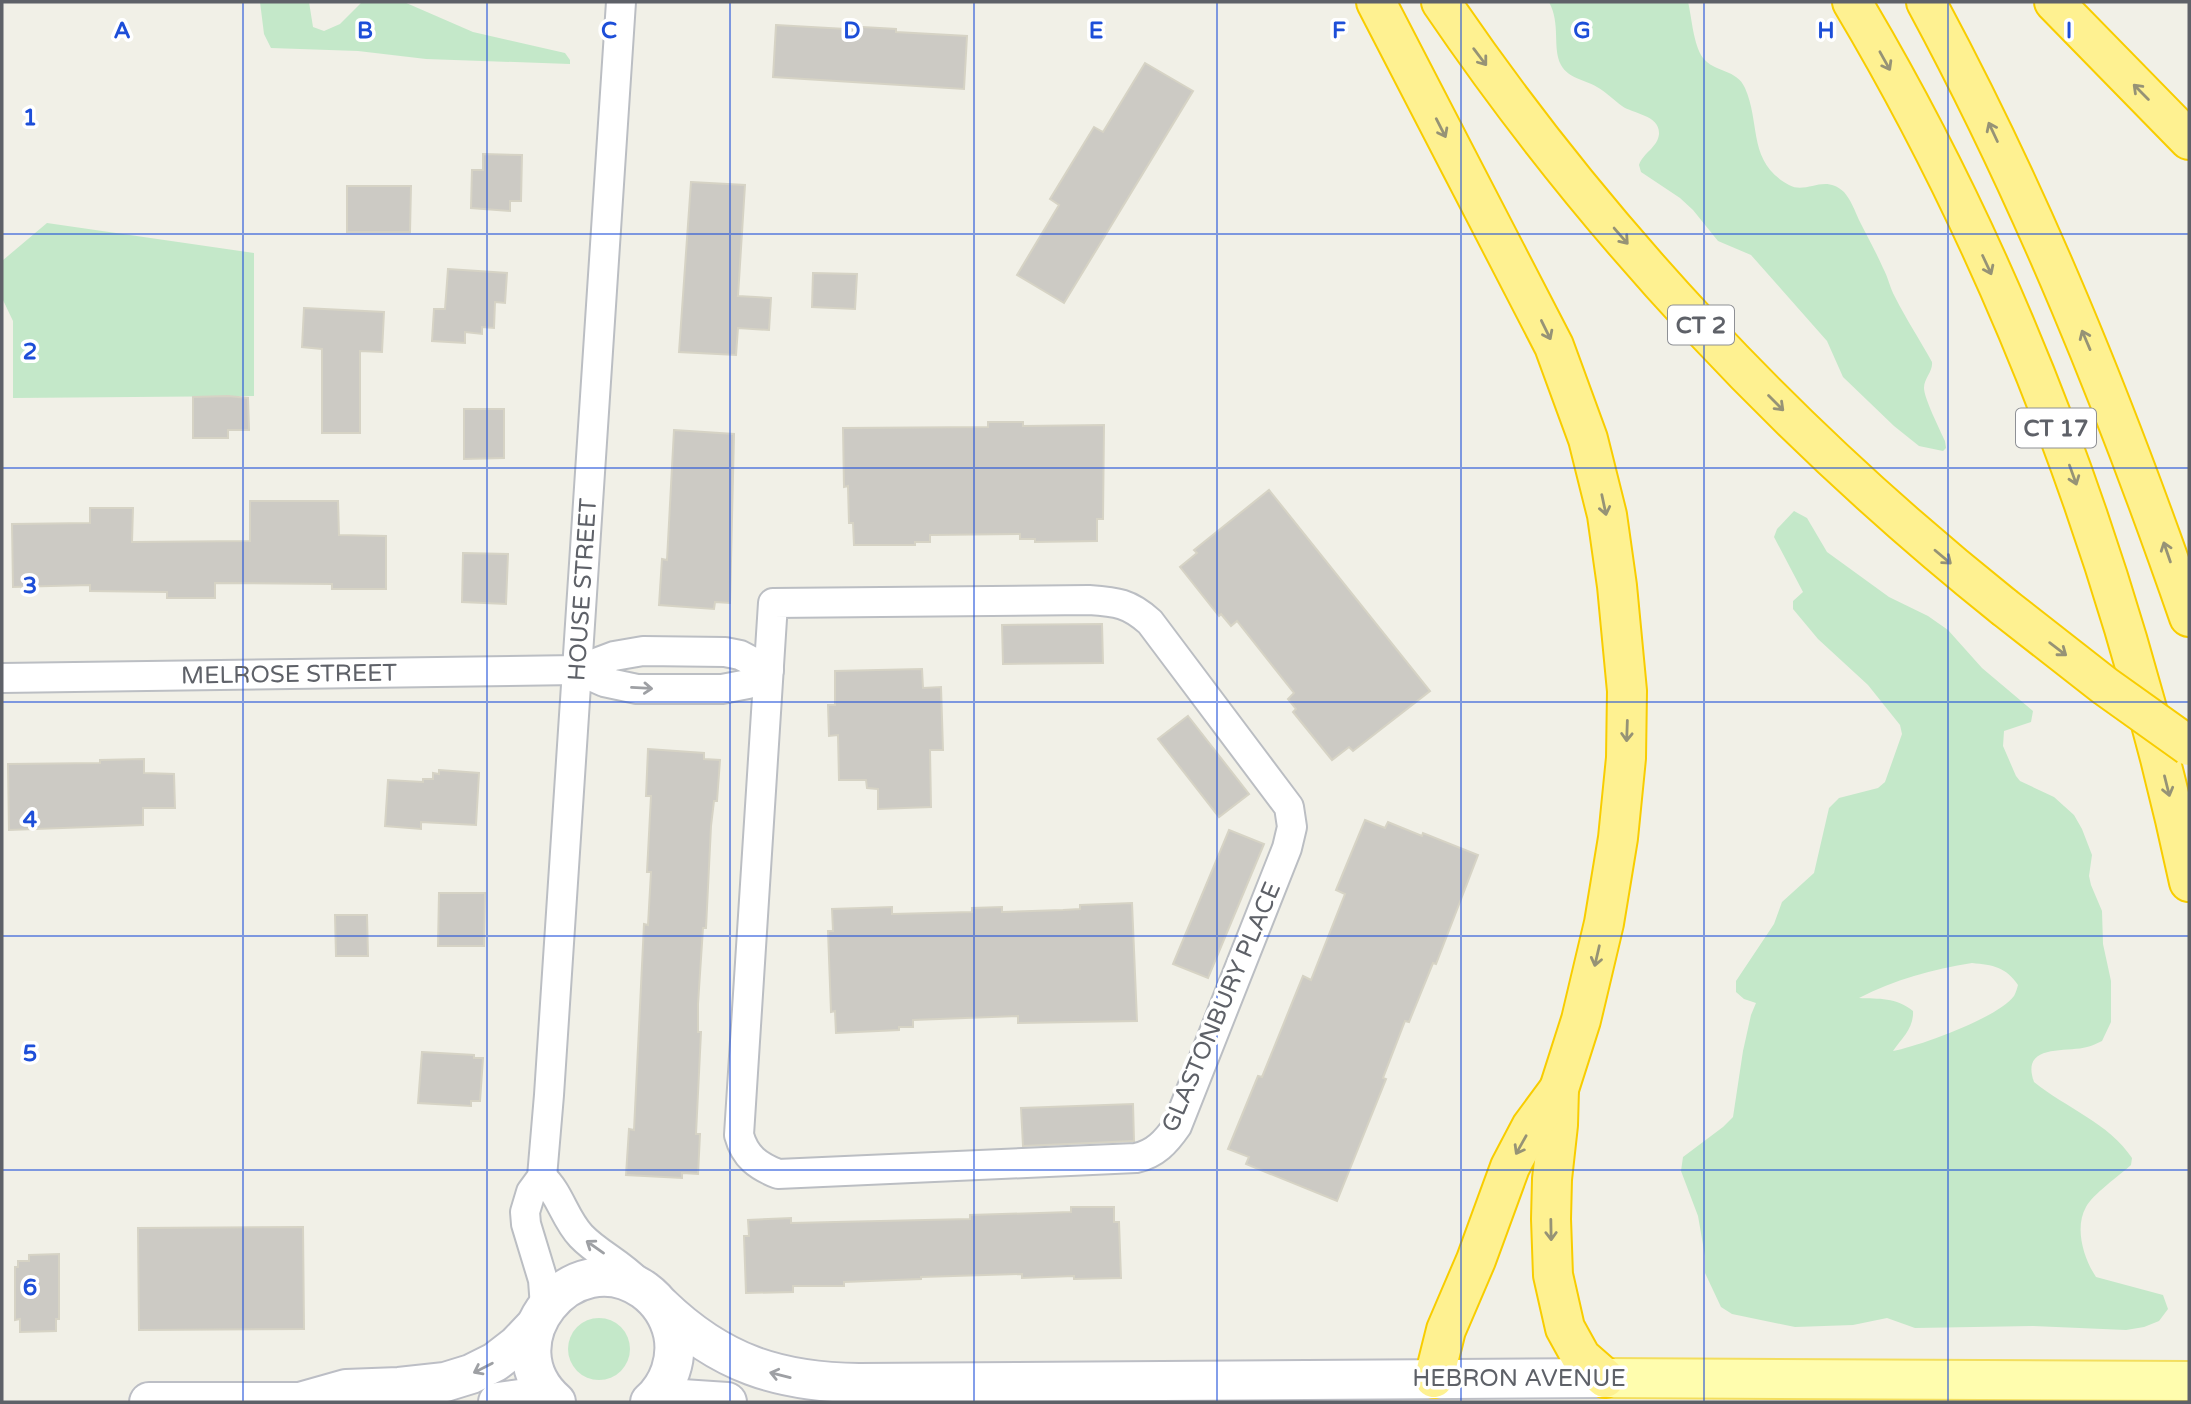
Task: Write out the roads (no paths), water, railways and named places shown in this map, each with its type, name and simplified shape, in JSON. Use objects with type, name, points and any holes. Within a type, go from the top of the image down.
[{"type":"highway","points":[[1376,2],[1553,346],[1584,428],[1606,515],[1617,586],[1627,691],[1625,770],[1618,838],[1604,923],[1581,1020],[1559,1089],[1559,1125],[1552,1179],[1551,1219],[1555,1284],[1568,1335],[1581,1357],[1605,1378]]},
{"type":"highway","name":"CT 2","points":[[1441,2],[1559,161],[1614,227],[1778,405],[1860,484],[2004,607],[2105,686],[2189,746]]},
{"type":"highway","name":"CT 17","points":[[1852,2],[1913,112],[1963,213],[2010,315],[2053,419],[2127,634],[2189,882]]},
{"type":"highway","name":"CT 17","points":[[1926,2],[1972,87],[2056,268],[2140,477],[2189,617]]},
{"type":"highway","points":[[2054,2],[2189,140]]},
{"type":"highway","points":[[1432,1390],[1446,1330],[1476,1260],[1510,1167],[1531,1128],[1559,1089]]},
{"type":"main road","name":"HEBRON AVENUE","points":[[541,1316],[568,1287],[597,1278],[617,1279],[653,1299],[699,1339],[747,1365],[845,1393],[1432,1390],[1605,1378],[2177,1381]]},
{"type":"main road","points":[[650,1402],[666,1382],[674,1353],[670,1323],[653,1299]]},
{"type":"main road","points":[[149,1402],[301,1402],[346,1388],[445,1382],[471,1374],[495,1362],[510,1351],[541,1316]]},
{"type":"main road","points":[[541,1316],[532,1345],[534,1365],[541,1384],[556,1402]]},
{"type":"main road","points":[[498,1402],[527,1398],[550,1402]]},
{"type":"main road","points":[[659,1402],[682,1399],[727,1402]]},
{"type":"street","name":"HOUSE STREET","points":[[541,1316],[543,1280],[525,1212],[531,1192],[542,1177],[554,1030],[621,2]]},
{"type":"street","name":"GLASTONBURY PLACE","points":[[1089,600],[1113,602],[1136,609],[1150,622],[1289,807],[1292,827],[1287,848],[1177,1126],[1167,1140],[1150,1155],[1136,1158],[778,1174],[758,1167],[743,1150],[739,1135],[769,670],[773,603],[1089,600]]},
{"type":"street","points":[[643,652],[725,652],[740,655],[769,670],[748,684],[722,689],[637,689],[604,682],[577,670],[614,656],[643,652]]},
{"type":"street","name":"MELROSE STREET","points":[[2,678],[577,670]]},
{"type":"street","points":[[542,1177],[559,1198],[580,1235],[618,1263],[653,1299]]}]
